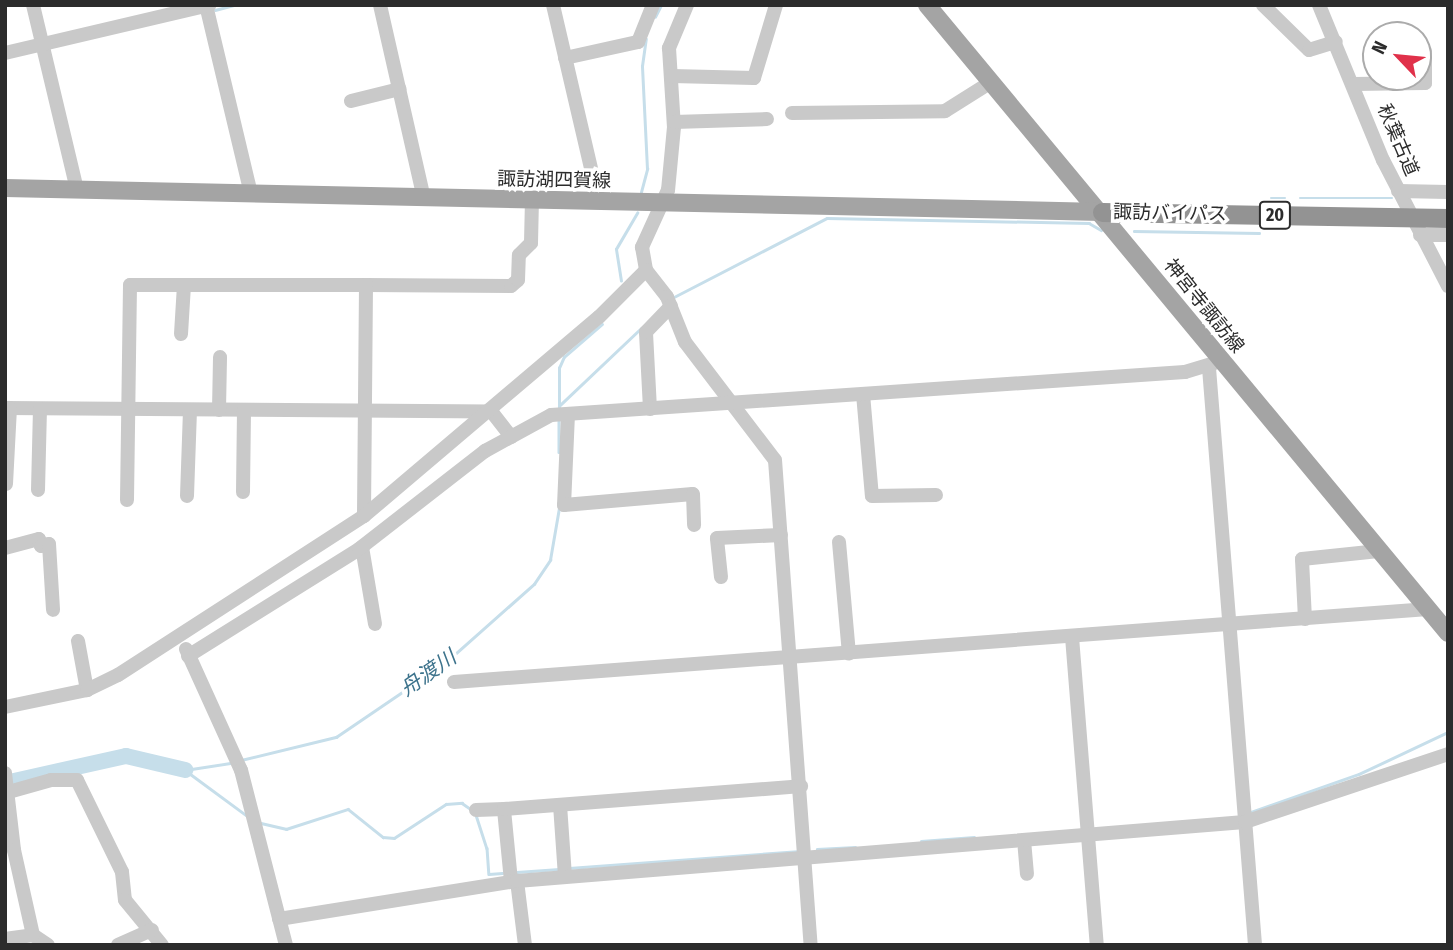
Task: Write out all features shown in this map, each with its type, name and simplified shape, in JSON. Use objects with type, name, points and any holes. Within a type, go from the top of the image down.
[{"type":"highway","name":"諏訪バイパス","points":[[1102,212],[1448,218]]},
{"type":"main road","name":"神宮寺諏訪線","points":[[928,5],[1102,212],[1216,365],[1448,634]]},
{"type":"main road","name":"諏訪湖四賀線","points":[[5,188],[1102,212]]},
{"type":"street","points":[[33,5],[77,189]]},
{"type":"street","points":[[5,53],[207,5],[251,194]]},
{"type":"street","points":[[380,5],[424,198]]},
{"type":"street","points":[[553,5],[599,202]]},
{"type":"street","points":[[565,58],[638,41],[653,5]]},
{"type":"street","points":[[687,5],[669,48],[674,122],[663,204],[642,247],[646,270],[669,302],[685,342],[775,460],[802,786],[811,945]]},
{"type":"street","points":[[672,76],[754,78],[776,5]]},
{"type":"street","points":[[1263,5],[1309,50],[1336,42]]},
{"type":"street","name":"秋葉古道","points":[[1319,5],[1398,191],[1448,286]]},
{"type":"street","points":[[792,113],[945,111],[991,82]]},
{"type":"street","points":[[1353,85],[1362,85]]},
{"type":"street","points":[[351,101],[400,89]]},
{"type":"street","points":[[674,122],[767,119]]},
{"type":"street","points":[[1398,191],[1448,192]]},
{"type":"street","points":[[127,500],[130,285],[511,286],[518,280],[519,255],[531,243],[532,200]]},
{"type":"street","points":[[1420,235],[1448,236]]},
{"type":"street","points":[[5,707],[86,690],[182,637],[364,516],[599,317],[646,270]]},
{"type":"street","points":[[181,334],[184,285]]},
{"type":"street","points":[[364,516],[366,285]]},
{"type":"street","points":[[650,409],[646,332],[669,302]]},
{"type":"street","points":[[219,410],[220,356]]},
{"type":"street","points":[[188,656],[362,547],[402,512],[511,437],[562,414],[733,404],[1216,365],[1229,623],[1255,945]]},
{"type":"street","points":[[863,394],[872,496],[936,495]]},
{"type":"street","points":[[6,484],[7,408],[491,411]]},
{"type":"street","points":[[38,489],[40,409]]},
{"type":"street","points":[[187,496],[190,410]]},
{"type":"street","points":[[243,492],[244,410]]},
{"type":"street","points":[[491,411],[511,437]]},
{"type":"street","points":[[562,414],[564,505],[693,494],[694,525]]},
{"type":"street","points":[[721,578],[717,538],[780,535]]},
{"type":"street","points":[[5,548],[38,539],[41,546],[49,544],[53,610]]},
{"type":"street","points":[[839,542],[849,654]]},
{"type":"street","points":[[362,547],[375,624]]},
{"type":"street","points":[[1305,619],[1302,559],[1379,551]]},
{"type":"street","points":[[454,682],[1428,609]]},
{"type":"street","points":[[182,637],[188,656],[238,761],[286,945]]},
{"type":"street","points":[[1072,637],[1097,945]]},
{"type":"street","points":[[78,641],[86,690]]},
{"type":"street","points":[[279,919],[514,881],[1245,822],[1448,754]]},
{"type":"street","points":[[5,773],[6,792],[33,935]]},
{"type":"street","points":[[6,792],[51,780],[77,780],[117,859],[125,900],[162,945]]},
{"type":"street","points":[[476,810],[802,786]]},
{"type":"street","points":[[560,804],[565,876]]},
{"type":"street","points":[[504,809],[524,945]]},
{"type":"street","points":[[1024,840],[1027,874]]},
{"type":"street","points":[[118,945],[152,930]]},
{"type":"street","points":[[5,939],[33,935],[48,945]]},
{"type":"waterway","points":[[215,10],[234,5]]},
{"type":"waterway","points":[[655,17],[661,5]]},
{"type":"waterway","points":[[641,192],[647,169],[642,66],[646,39]]},
{"type":"waterway","points":[[1271,198],[1285,198]]},
{"type":"waterway","points":[[1300,198],[1392,198]]},
{"type":"waterway","name":"舟渡川","points":[[621,281],[616,249],[637,213]]},
{"type":"waterway","points":[[672,298],[827,218],[1089,223],[1101,230]]},
{"type":"waterway","points":[[1134,231],[1259,233]]},
{"type":"waterway","name":"舟渡川","points":[[559,410],[559,368],[564,357],[602,324]]},
{"type":"waterway","points":[[559,406],[640,329]]},
{"type":"waterway","name":"舟渡川","points":[[559,420],[559,452]]},
{"type":"waterway","name":"舟渡川","points":[[241,760],[336,737],[445,663],[534,584],[550,560],[559,508]]},
{"type":"waterway","points":[[1251,812],[1359,774],[1448,732]]},
{"type":"waterway","name":"舟渡川","points":[[5,783],[126,756],[185,770]]},
{"type":"waterway","name":"舟渡川","points":[[185,770],[231,763]]},
{"type":"waterway","points":[[185,770],[246,815]]},
{"type":"waterway","points":[[261,823],[286,829],[348,809],[383,837],[394,838],[446,804],[462,803],[472,810]]},
{"type":"waterway","points":[[476,815],[487,848],[489,874],[502,873]]},
{"type":"waterway","points":[[921,841],[974,837]]},
{"type":"waterway","points":[[817,849],[855,847]]},
{"type":"waterway","points":[[569,868],[800,851]]},
{"type":"waterway","points":[[517,872],[559,869]]}]
